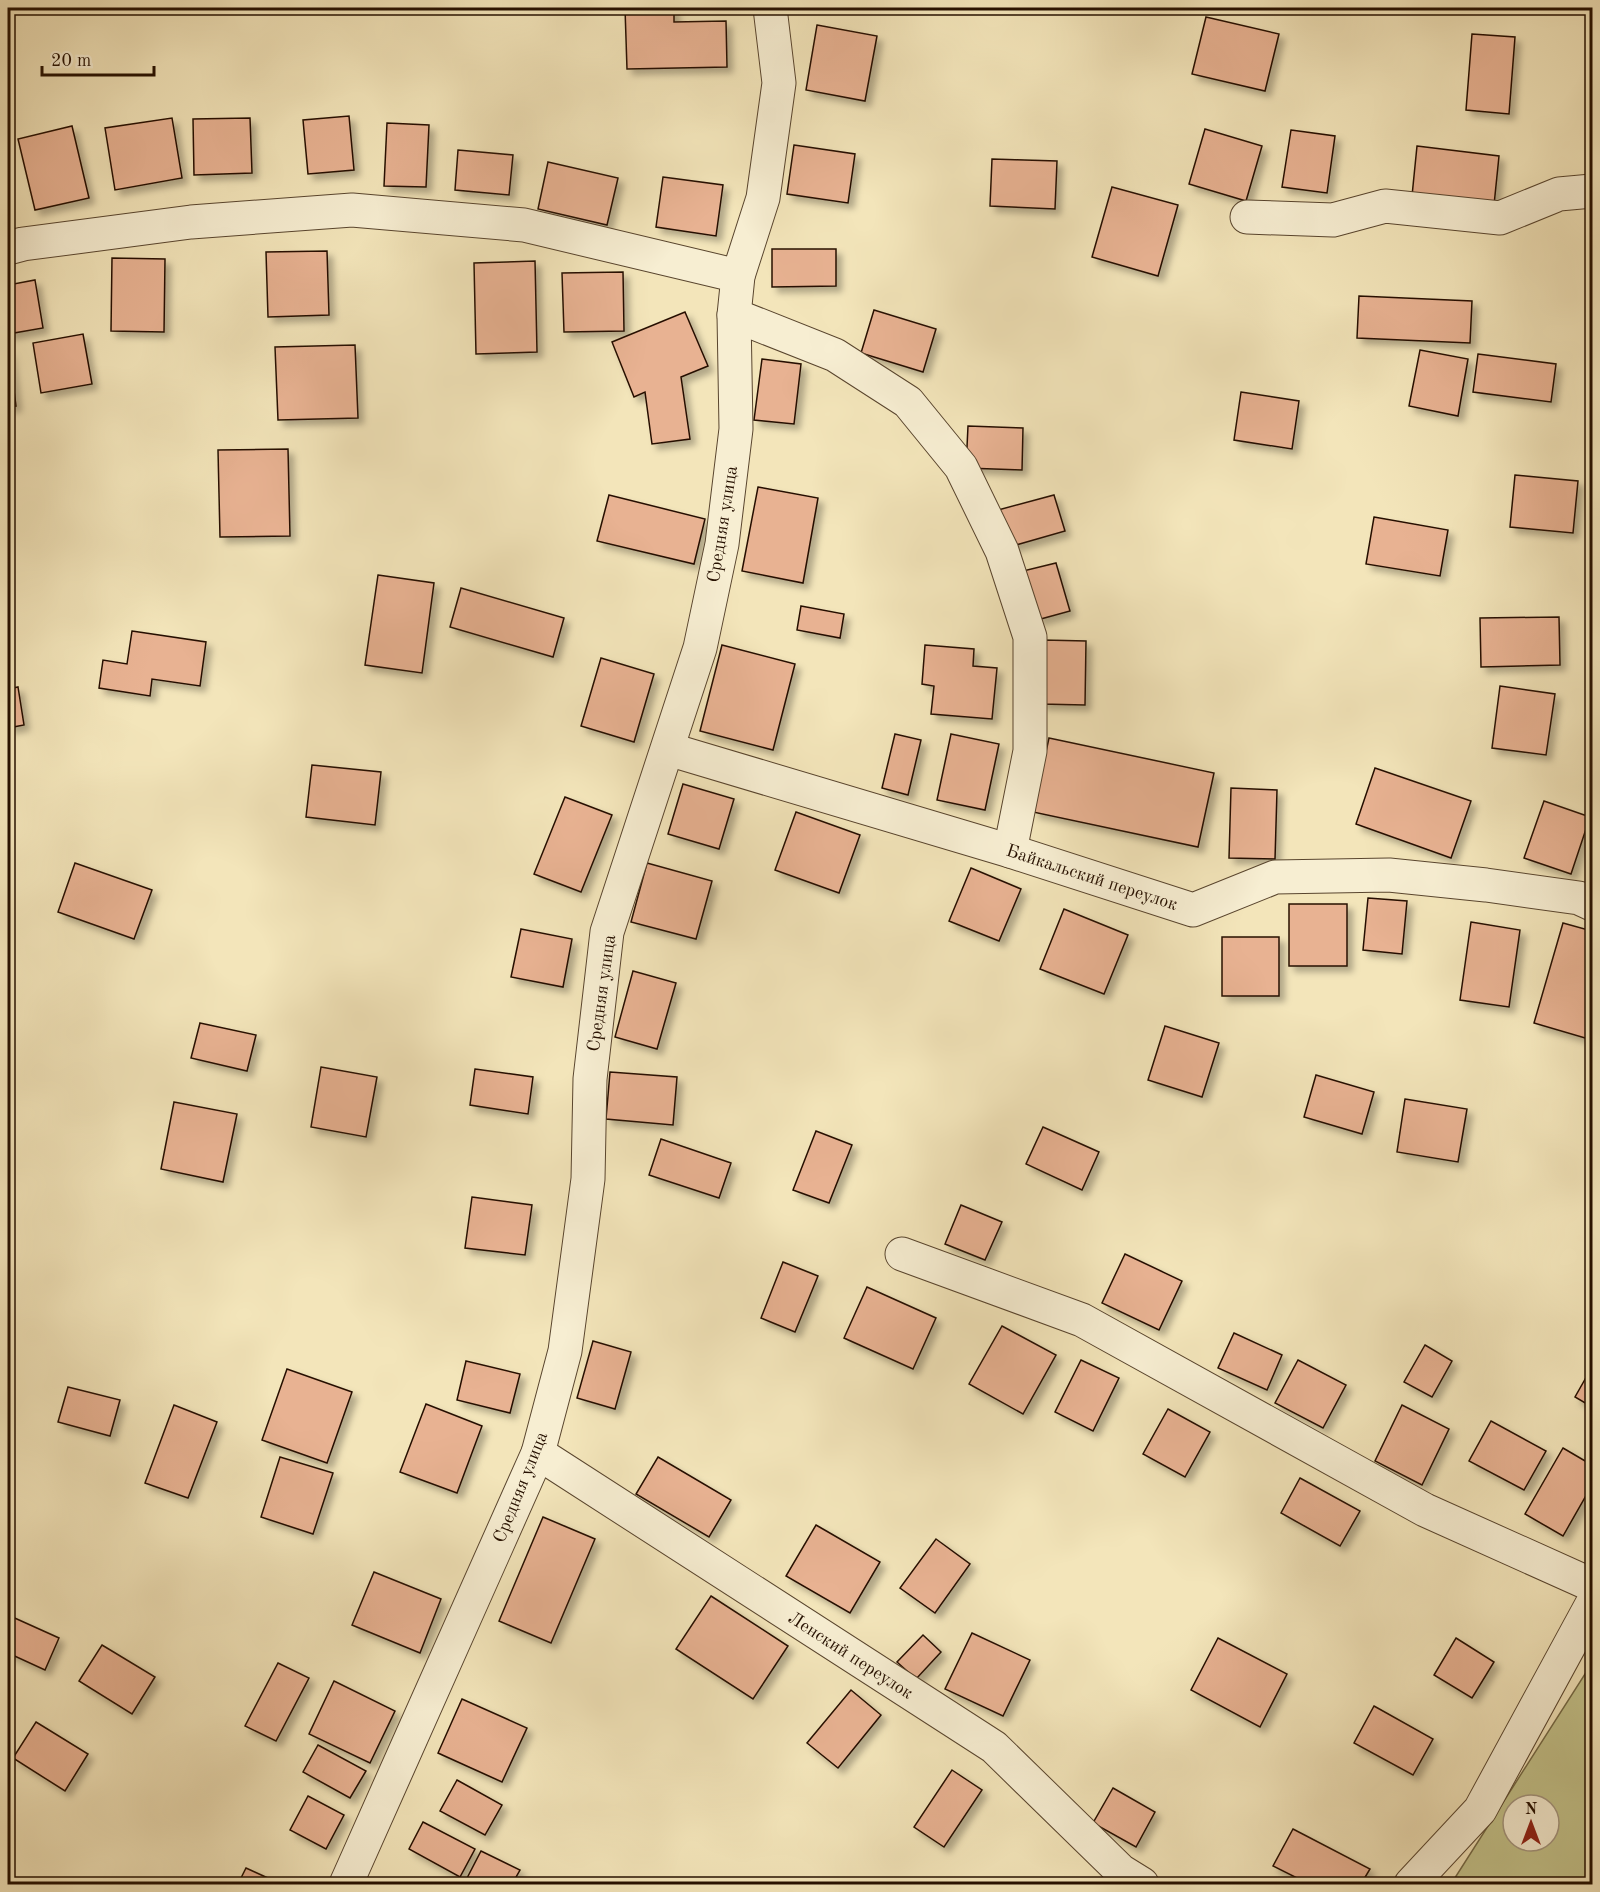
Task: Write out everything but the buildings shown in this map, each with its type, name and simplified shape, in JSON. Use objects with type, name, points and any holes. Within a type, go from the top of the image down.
[{"type":"street","name":"Средняя улица","points":[[346,1884],[538,1453],[565,1351],[588,1179],[590,1079],[608,932],[700,648],[722,544],[736,429],[734,315],[738,276],[763,198],[779,83],[770,8]]},
{"type":"street","points":[[1246,217],[1333,220],[1385,206],[1500,218],[1559,194],[1593,191]]},
{"type":"street","points":[[8,248],[192,222],[352,210],[524,225],[738,276]]},
{"type":"street","points":[[734,315],[835,355],[908,402],[961,467],[1002,551],[1030,637],[1030,751],[1010,851]]},
{"type":"street","name":"Байкальский переулок","points":[[668,749],[1010,851],[1193,910],[1275,877],[1377,875],[1486,885],[1579,898],[1593,904]]},
{"type":"street","points":[[902,1254],[1082,1320],[1425,1510],[1593,1585]]},
{"type":"street","name":"Ленский переулок","points":[[538,1453],[994,1747],[1121,1871],[1142,1884]]},
{"type":"street","points":[[1411,1884],[1480,1810],[1593,1604]]},
{"type":"shaded area","points":[[1592,1663],[1592,1884],[1451,1884],[1501,1806],[1501,1853],[1561,1853],[1561,1793],[1509,1793]]}]
